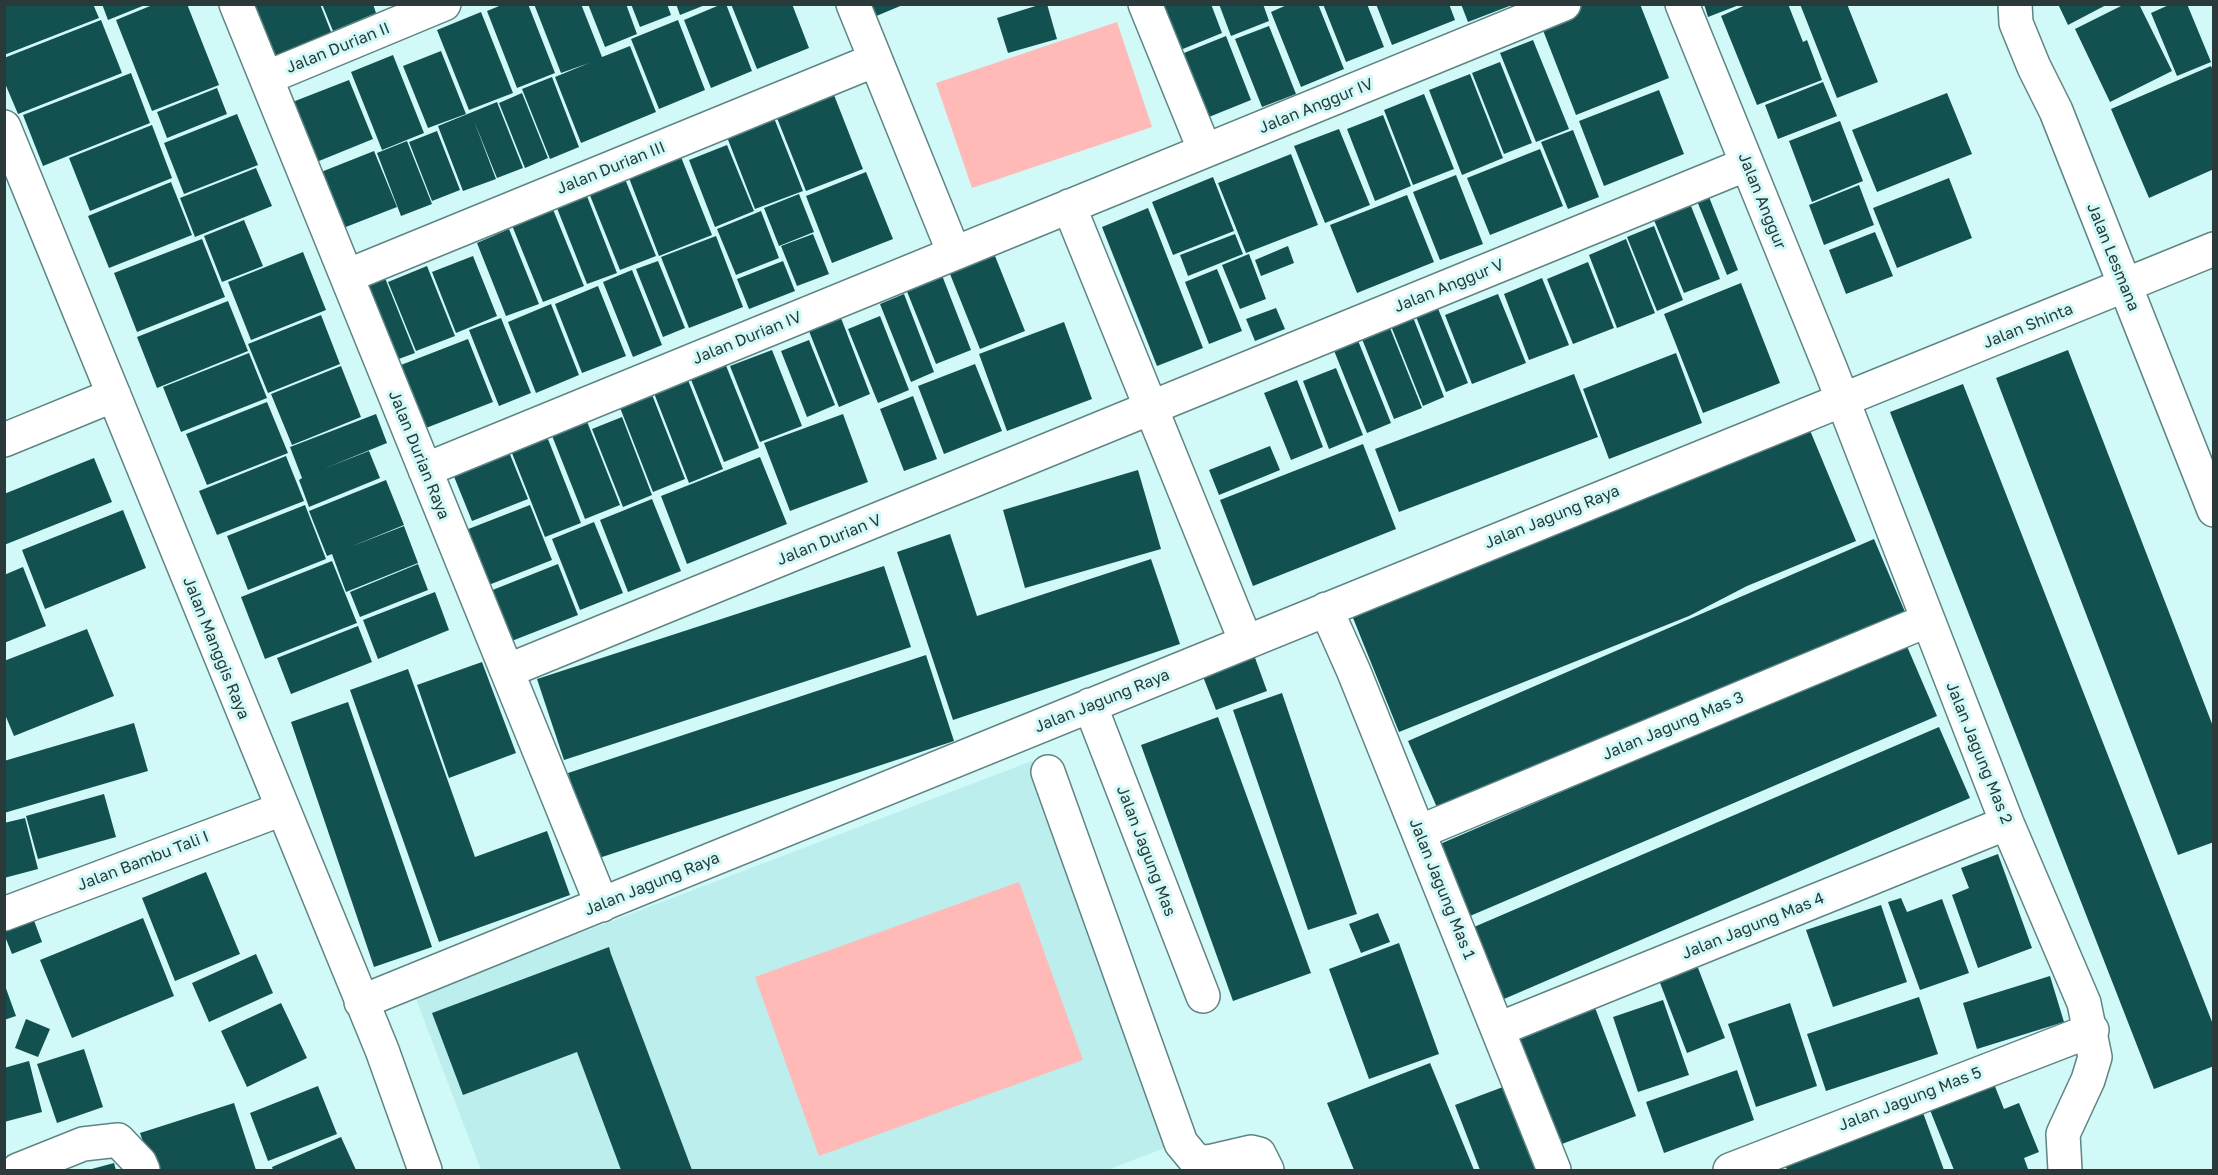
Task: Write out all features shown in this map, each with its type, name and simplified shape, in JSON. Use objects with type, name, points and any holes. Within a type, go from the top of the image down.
[{"type":"street","name":"Jalan Durian Raya","points":[[236,4],[602,905]]},
{"type":"street","name":"Jalan Durian II","points":[[266,78],[444,4]]},
{"type":"street","points":[[853,4],[954,254]]},
{"type":"street","points":[[1145,4],[1205,152]]},
{"type":"street","name":"Jalan Anggur IV","points":[[1069,206],[1564,4]]},
{"type":"street","name":"Jalan Anggur","points":[[1682,4],[1842,399]]},
{"type":"street","name":"Jalan Lesmana","points":[[2015,4],[2016,23],[2034,67],[2056,111],[2214,510]]},
{"type":"street","name":"Jalan Durian III","points":[[347,276],[876,60]]},
{"type":"street","name":"Jalan Manggis Raya","points":[[4,127],[382,1050],[425,1170]]},
{"type":"street","name":"Jalan Anggur V","points":[[1151,408],[1747,164]]},
{"type":"street","points":[[1069,206],[1246,642]]},
{"type":"street","name":"Jalan Durian IV","points":[[425,470],[1069,206]]},
{"type":"street","name":"Jalan Shinta","points":[[1842,399],[2214,249]]},
{"type":"street","points":[[4,441],[114,395]]},
{"type":"street","name":"Jalan Jagung Raya","points":[[361,1002],[1842,399]]},
{"type":"street","name":"Jalan Jagung Mas 2","points":[[1842,399],[1926,621],[2007,823],[2084,1003],[2092,1030],[2095,1057],[2063,1134],[2066,1170]]},
{"type":"street","name":"Jalan Durian V","points":[[507,671],[1151,408]]},
{"type":"street","name":"Jalan Jagung Mas 1","points":[[1326,609],[1419,832],[1554,1170]]},
{"type":"street","name":"Jalan Jagung Mas 3","points":[[1419,832],[1926,621]]},
{"type":"street","name":"Jalan Jagung Mas","points":[[1090,705],[1203,996]]},
{"type":"street","points":[[1048,772],[1181,1143],[1196,1161],[1208,1162],[1251,1152],[1259,1154],[1267,1170]]},
{"type":"street","name":"Jalan Bambu Tali I","points":[[4,914],[282,809]]},
{"type":"street","name":"Jalan Jagung Mas 4","points":[[1499,1029],[2007,823]]},
{"type":"street","name":"Jalan Jagung Mas 5","points":[[1730,1170],[2092,1030]]},
{"type":"street","points":[[18,1170],[83,1144],[118,1140],[140,1163],[143,1170]]},
{"type":"shaded area","points":[[1117,22],[1152,127],[972,188],[936,83]]},
{"type":"shaded area","points":[[1032,761],[1040,771],[1178,1143],[1107,1170],[481,1170],[415,996]]},
{"type":"shaded area","points":[[1019,882],[1083,1060],[819,1156],[755,977]]},
{"type":"building","points":[[4,4],[93,4],[99,18],[4,55]]},
{"type":"building","points":[[102,4],[145,4],[145,5],[108,20]]},
{"type":"building","points":[[155,4],[187,4],[219,85],[152,111],[116,20]]},
{"type":"building","points":[[244,4],[320,4],[333,37],[267,63]]},
{"type":"building","points":[[322,4],[373,4],[376,13],[333,31]]},
{"type":"building","points":[[504,4],[528,4],[555,73],[517,88],[487,11]]},
{"type":"building","points":[[534,4],[581,4],[602,57],[630,46],[656,112],[581,143],[555,77],[589,63],[561,73]]},
{"type":"building","points":[[588,4],[626,4],[637,34],[605,47]]},
{"type":"building","points":[[631,4],[667,4],[671,15],[640,27]]},
{"type":"building","points":[[676,4],[705,4],[705,5],[680,15]]},
{"type":"building","points":[[726,4],[752,71],[711,88],[684,20]]},
{"type":"building","points":[[731,4],[792,4],[809,48],[757,69]]},
{"type":"building","points":[[869,4],[905,4],[874,17]]},
{"type":"building","points":[[1047,4],[1057,39],[1008,53],[997,18]]},
{"type":"building","points":[[1154,4],[1211,4],[1222,33],[1173,53]]},
{"type":"building","points":[[1219,4],[1263,4],[1269,21],[1231,36]]},
{"type":"building","points":[[1289,4],[1318,4],[1344,69],[1301,87],[1271,12]]},
{"type":"building","points":[[1323,4],[1367,4],[1384,47],[1346,62]]},
{"type":"building","points":[[1376,4],[1449,4],[1455,20],[1392,45]]},
{"type":"building","points":[[1461,4],[1511,4],[1512,5],[1468,22]]},
{"type":"building","points":[[1578,4],[1640,4],[1669,78],[1576,115],[1539,20]]},
{"type":"building","points":[[1704,4],[1739,4],[1739,5],[1708,17]]},
{"type":"building","points":[[1748,4],[1788,4],[1803,42],[1807,40],[1822,80],[1757,105],[1721,16]]},
{"type":"building","points":[[1800,4],[1847,4],[1878,82],[1837,98]]},
{"type":"building","points":[[2058,4],[2108,4],[2068,25]]},
{"type":"building","points":[[2125,4],[2139,4],[2172,71],[2110,102],[2075,29]]},
{"type":"building","points":[[2171,4],[2187,4],[2211,62],[2177,76],[2151,13]]},
{"type":"building","points":[[481,12],[513,93],[469,110],[437,30]]},
{"type":"building","points":[[101,20],[122,73],[18,114],[4,81],[4,58]]},
{"type":"building","points":[[678,20],[705,90],[659,109],[631,39]]},
{"type":"building","points":[[1269,26],[1296,94],[1262,107],[1235,39]]},
{"type":"building","points":[[1226,36],[1251,100],[1204,119],[1179,55]]},
{"type":"building","points":[[1533,40],[1569,129],[1536,142],[1500,53]]},
{"type":"building","points":[[441,51],[466,114],[428,128],[403,66]]},
{"type":"building","points":[[393,55],[424,133],[382,150],[351,72]]},
{"type":"building","points":[[1500,62],[1532,143],[1504,154],[1472,73]]},
{"type":"building","points":[[2211,66],[2214,73],[2214,169],[2149,198],[2111,109]]},
{"type":"building","points":[[131,73],[150,123],[43,166],[23,115]]},
{"type":"building","points":[[1470,74],[1503,158],[1462,175],[1429,90]]},
{"type":"building","points":[[552,77],[579,147],[550,159],[522,89]]},
{"type":"building","points":[[349,80],[373,139],[314,163],[290,103]]},
{"type":"building","points":[[1823,82],[1837,116],[1778,139],[1765,105]]},
{"type":"building","points":[[217,88],[227,114],[167,138],[157,112]]},
{"type":"building","points":[[1659,90],[1684,154],[1604,186],[1579,121]]},
{"type":"building","points":[[522,93],[548,158],[525,168],[499,103]]},
{"type":"building","points":[[1947,93],[1972,154],[1877,192],[1852,130]]},
{"type":"building","points":[[1424,94],[1454,169],[1413,185],[1384,110]]},
{"type":"building","points":[[834,95],[863,169],[806,191],[777,118]]},
{"type":"building","points":[[497,102],[523,168],[497,178],[474,121],[496,179],[463,191],[438,126]]},
{"type":"building","points":[[237,114],[258,165],[184,194],[164,143]]},
{"type":"building","points":[[1383,115],[1411,186],[1375,201],[1347,129]]},
{"type":"building","points":[[774,118],[803,191],[755,209],[727,137]]},
{"type":"building","points":[[1840,121],[1863,181],[1812,202],[1789,141]]},
{"type":"building","points":[[152,125],[172,178],[90,211],[69,158]]},
{"type":"building","points":[[1339,129],[1370,205],[1325,223],[1294,146]]},
{"type":"building","points":[[1573,130],[1599,197],[1568,209],[1541,142]]},
{"type":"building","points":[[437,131],[460,190],[432,201],[409,142]]},
{"type":"building","points":[[407,141],[432,204],[401,216],[377,153]]},
{"type":"building","points":[[727,145],[754,211],[715,227],[689,160]]},
{"type":"building","points":[[1540,149],[1563,206],[1490,235],[1467,178]]},
{"type":"building","points":[[374,151],[397,207],[333,232],[311,176]]},
{"type":"building","points":[[1291,154],[1318,225],[1246,253],[1218,183]]},
{"type":"building","points":[[681,157],[712,235],[659,256],[629,178]]},
{"type":"building","points":[[256,168],[272,206],[195,237],[180,198]]},
{"type":"building","points":[[866,172],[893,239],[832,263],[806,196]]},
{"type":"building","points":[[1456,175],[1483,244],[1440,260],[1413,192]]},
{"type":"building","points":[[1213,177],[1234,231],[1173,255],[1152,202]]},
{"type":"building","points":[[1949,178],[1972,238],[1897,268],[1873,208]]},
{"type":"building","points":[[625,179],[656,256],[620,270],[589,193]]},
{"type":"building","points":[[171,182],[192,235],[109,268],[88,216]]},
{"type":"building","points":[[1859,185],[1874,225],[1824,245],[1809,205]]},
{"type":"building","points":[[585,191],[617,273],[587,284],[555,203]]},
{"type":"building","points":[[1707,192],[1738,270],[1727,275],[1695,196]]},
{"type":"building","points":[[799,194],[814,232],[779,246],[764,208]]},
{"type":"building","points":[[1407,195],[1434,262],[1357,293],[1330,225]]},
{"type":"building","points":[[550,202],[584,286],[543,302],[509,218]]},
{"type":"building","points":[[1691,206],[1720,279],[1684,293],[1654,220]]},
{"type":"building","points":[[1148,208],[1203,348],[1157,366],[1102,227]]},
{"type":"building","points":[[761,211],[779,258],[736,275],[717,229]]},
{"type":"building","points":[[244,220],[263,266],[222,282],[204,236]]},
{"type":"building","points":[[1654,226],[1683,300],[1657,311],[1627,237]]},
{"type":"building","points":[[509,229],[539,304],[506,316],[477,243]]},
{"type":"building","points":[[1875,232],[1893,276],[1846,294],[1829,250]]},
{"type":"building","points":[[813,234],[829,274],[797,286],[781,246]]},
{"type":"building","points":[[1235,234],[1243,254],[1188,276],[1180,255]]},
{"type":"building","points":[[716,236],[743,307],[689,328],[661,257]]},
{"type":"building","points":[[202,239],[225,297],[137,332],[114,273]]},
{"type":"building","points":[[1626,239],[1655,313],[1617,328],[1589,255]]},
{"type":"building","points":[[989,241],[1025,331],[980,349],[944,259]]},
{"type":"building","points":[[1288,246],[1294,263],[1261,276],[1255,260]]},
{"type":"building","points":[[303,252],[326,310],[251,340],[228,282]]},
{"type":"building","points":[[1249,254],[1266,299],[1240,309],[1222,265]]},
{"type":"building","points":[[473,256],[497,316],[456,333],[432,272]]},
{"type":"building","points":[[658,261],[685,328],[663,337],[636,269]]},
{"type":"building","points":[[783,261],[795,291],[749,309],[737,279]]},
{"type":"building","points":[[1588,262],[1614,328],[1573,344],[1547,279]]},
{"type":"building","points":[[938,265],[971,350],[936,364],[902,279]]},
{"type":"building","points":[[427,266],[455,336],[416,351],[388,282]]},
{"type":"building","points":[[381,268],[415,353],[385,364],[352,280]]},
{"type":"building","points":[[1217,269],[1242,331],[1209,344],[1185,282]]},
{"type":"building","points":[[632,270],[662,345],[633,357],[603,282]]},
{"type":"building","points":[[1542,278],[1569,345],[1529,360],[1504,294]]},
{"type":"building","points":[[1741,283],[1780,383],[1703,413],[1664,314]]},
{"type":"building","points":[[598,286],[626,356],[582,373],[555,304]]},
{"type":"building","points":[[904,294],[934,372],[911,382],[880,304]]},
{"type":"building","points":[[1498,294],[1526,363],[1472,384],[1445,315]]},
{"type":"building","points":[[1433,296],[1468,383],[1446,392],[1411,304]]},
{"type":"building","points":[[228,301],[248,351],[157,388],[137,337]]},
{"type":"building","points":[[551,304],[579,375],[536,393],[508,322]]},
{"type":"building","points":[[1276,308],[1285,329],[1255,341],[1246,319]]},
{"type":"building","points":[[1411,312],[1444,397],[1423,406],[1389,321]]},
{"type":"building","points":[[321,315],[340,364],[268,393],[248,344]]},
{"type":"building","points":[[880,316],[909,390],[878,403],[848,329]]},
{"type":"building","points":[[501,318],[531,393],[499,406],[469,330]]},
{"type":"building","points":[[841,318],[870,394],[839,407],[809,331]]},
{"type":"building","points":[[1386,318],[1422,408],[1394,419],[1358,329]]},
{"type":"building","points":[[1064,322],[1092,399],[1007,431],[979,354]]},
{"type":"building","points":[[1355,333],[1391,423],[1367,433],[1331,343]]},
{"type":"building","points":[[468,339],[493,402],[413,433],[388,370]]},
{"type":"building","points":[[809,340],[835,405],[807,417],[781,351]]},
{"type":"building","points":[[772,350],[802,426],[760,442],[730,366]]},
{"type":"building","points":[[2068,350],[2214,729],[2214,842],[2178,855],[1996,378]]},
{"type":"building","points":[[249,353],[267,398],[181,432],[163,387]]},
{"type":"building","points":[[1676,353],[1702,423],[1609,459],[1583,389]]},
{"type":"building","points":[[725,363],[759,448],[724,462],[690,377]]},
{"type":"building","points":[[975,364],[1002,431],[944,454],[918,386]]},
{"type":"building","points":[[341,366],[361,417],[292,445],[271,394]]},
{"type":"building","points":[[1336,368],[1363,435],[1329,449],[1303,381]]},
{"type":"building","points":[[1574,374],[1598,437],[1399,512],[1375,449]]},
{"type":"building","points":[[686,375],[723,469],[689,483],[652,388]]},
{"type":"building","points":[[1297,380],[1323,447],[1291,460],[1264,393]]},
{"type":"building","points":[[1963,384],[2214,1027],[2214,1066],[2154,1089],[1890,412]]},
{"type":"building","points":[[649,387],[685,479],[653,492],[617,400]]},
{"type":"building","points":[[913,396],[937,459],[904,471],[880,409]]},
{"type":"building","points":[[267,402],[288,453],[207,485],[186,434]]},
{"type":"building","points":[[376,414],[387,443],[323,469],[369,451],[380,478],[309,507],[299,480],[302,478],[290,447]]},
{"type":"building","points":[[584,414],[620,505],[585,519],[549,428]]},
{"type":"building","points":[[843,414],[868,482],[790,511],[764,443]]},
{"type":"building","points":[[622,417],[652,495],[623,507],[592,429]]},
{"type":"building","points":[[1809,428],[1856,541],[1747,586],[1689,616],[1399,732],[1351,613]]},
{"type":"building","points":[[544,429],[581,523],[545,537],[508,443]]},
{"type":"building","points":[[1363,444],[1396,529],[1253,586],[1220,500]]},
{"type":"building","points":[[1270,446],[1280,470],[1219,495],[1209,470]]},
{"type":"building","points":[[509,452],[528,499],[472,521],[453,474]]},
{"type":"building","points":[[286,456],[304,501],[217,535],[199,491]]},
{"type":"building","points":[[760,457],[787,524],[687,564],[661,496]]},
{"type":"building","points":[[94,458],[112,502],[4,545],[4,494]]},
{"type":"building","points":[[1138,470],[1161,549],[1025,588],[1003,510]]},
{"type":"building","points":[[386,480],[404,525],[350,547],[404,526],[418,563],[346,592],[332,554],[327,556],[309,511]]},
{"type":"building","points":[[652,499],[681,571],[628,592],[600,520]]},
{"type":"building","points":[[305,505],[326,559],[248,590],[227,536]]},
{"type":"building","points":[[530,505],[552,560],[476,590],[453,535]]},
{"type":"building","points":[[123,510],[146,568],[45,609],[22,550]]},
{"type":"building","points":[[594,522],[623,593],[580,610],[552,539]]},
{"type":"building","points":[[950,534],[977,616],[1151,559],[1180,644],[953,720],[897,552]]},
{"type":"building","points":[[1874,539],[1905,612],[1439,812],[1408,741]]},
{"type":"building","points":[[332,561],[357,623],[265,659],[241,597]]},
{"type":"building","points":[[418,564],[428,590],[360,617],[350,592]]},
{"type":"building","points":[[558,564],[578,615],[499,646],[480,595]]},
{"type":"building","points":[[884,566],[911,647],[564,760],[537,679]]},
{"type":"building","points":[[23,567],[46,626],[4,643],[4,575]]},
{"type":"building","points":[[435,592],[449,630],[378,659],[363,620]]},
{"type":"building","points":[[358,626],[372,662],[291,694],[277,658]]},
{"type":"building","points":[[87,629],[114,696],[14,736],[4,712],[4,661]]},
{"type":"building","points":[[1906,644],[1937,716],[1470,916],[1440,844]]},
{"type":"building","points":[[926,655],[954,741],[596,859],[568,773]]},
{"type":"building","points":[[1254,655],[1267,691],[1216,710],[1202,674]]},
{"type":"building","points":[[482,662],[516,753],[449,778],[417,685]]},
{"type":"building","points":[[408,669],[475,857],[547,831],[570,895],[439,942],[350,690]]},
{"type":"building","points":[[1282,693],[1357,914],[1308,930],[1233,710]]},
{"type":"building","points":[[348,702],[432,947],[374,967],[291,722]]},
{"type":"building","points":[[1218,717],[1311,973],[1233,1001],[1141,745]]},
{"type":"building","points":[[134,723],[148,771],[4,813],[4,761]]},
{"type":"building","points":[[1939,727],[1970,798],[1504,999],[1474,927]]},
{"type":"building","points":[[104,794],[116,837],[38,859],[26,816]]},
{"type":"building","points":[[25,818],[38,869],[4,878],[4,823]]},
{"type":"building","points":[[1998,854],[2032,948],[1978,968],[1952,895],[1969,888],[1961,868]]},
{"type":"building","points":[[206,872],[240,954],[175,981],[142,898]]},
{"type":"building","points":[[1901,898],[1907,912],[1942,899],[1969,973],[1920,990],[1888,902]]},
{"type":"building","points":[[1881,905],[1907,982],[1833,1007],[1806,930]]},
{"type":"building","points":[[30,910],[42,942],[12,954],[4,934],[4,920]]},
{"type":"building","points":[[1378,913],[1390,942],[1361,953],[1349,924]]},
{"type":"building","points":[[143,918],[174,996],[72,1038],[40,960]]},
{"type":"building","points":[[1399,943],[1439,1054],[1369,1079],[1329,969]]},
{"type":"building","points":[[609,947],[692,1170],[621,1170],[577,1052],[463,1095],[432,1013]]},
{"type":"building","points":[[256,954],[273,993],[209,1022],[192,983]]},
{"type":"building","points":[[1695,960],[1725,1038],[1687,1053],[1657,975]]},
{"type":"building","points":[[2050,976],[2064,1022],[1977,1049],[1963,1003]]},
{"type":"building","points":[[4,983],[16,1016],[4,1020]]},
{"type":"building","points":[[1919,997],[1938,1054],[1826,1091],[1807,1034]]},
{"type":"building","points":[[1663,1000],[1689,1075],[1638,1092],[1613,1017]]},
{"type":"building","points":[[281,1003],[307,1058],[247,1087],[221,1031]]},
{"type":"building","points":[[1790,1003],[1817,1086],[1756,1107],[1728,1024]]},
{"type":"building","points":[[1594,1005],[1636,1116],[1554,1147],[1512,1036]]},
{"type":"building","points":[[26,1019],[50,1029],[38,1057],[15,1048]]},
{"type":"building","points":[[84,1049],[103,1107],[57,1123],[37,1064]]},
{"type":"building","points":[[29,1061],[42,1112],[4,1122],[4,1068]]},
{"type":"building","points":[[1430,1063],[1474,1170],[1354,1170],[1327,1103]]},
{"type":"building","points":[[1737,1070],[1754,1120],[1664,1153],[1646,1102]]},
{"type":"building","points":[[1994,1084],[2004,1109],[2019,1103],[2039,1152],[2024,1158],[2028,1169],[2026,1170],[1954,1170],[1930,1110]]},
{"type":"building","points":[[318,1086],[337,1134],[268,1161],[250,1113]]},
{"type":"building","points":[[1503,1087],[1535,1170],[1480,1170],[1455,1105]]},
{"type":"building","points":[[1918,1099],[1944,1170],[1787,1170],[1781,1154]]},
{"type":"building","points":[[234,1103],[256,1170],[153,1170],[140,1133]]},
{"type":"building","points":[[341,1137],[356,1170],[273,1170],[272,1167]]},
{"type":"building","points":[[114,1163],[116,1170],[88,1170]]}]
